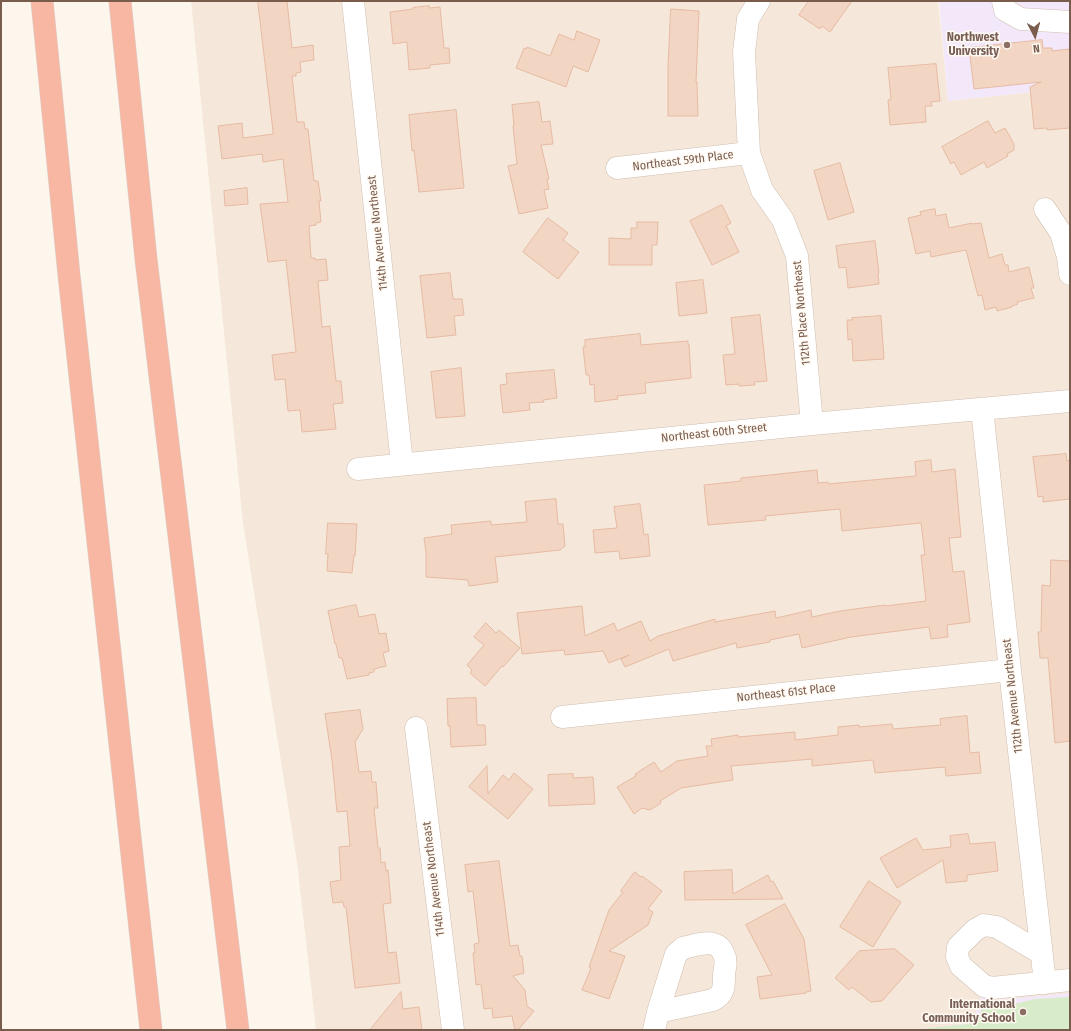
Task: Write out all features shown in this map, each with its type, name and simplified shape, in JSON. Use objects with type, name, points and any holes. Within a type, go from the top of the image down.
[{"type":"highway","points":[[42,1],[70,282],[151,1030]]},
{"type":"highway","points":[[120,1],[148,274],[238,1030]]},
{"type":"street","name":"114th Avenue Northeast","points":[[353,1],[402,464]]},
{"type":"street","name":"112th Place Northeast","points":[[759,1],[748,19],[744,52],[749,153],[762,190],[783,220],[797,256],[812,424]]},
{"type":"street","points":[[1003,1],[1006,10],[1021,19],[1070,22]]},
{"type":"street","name":"Northeast 59th Place","points":[[617,168],[749,153]]},
{"type":"street","points":[[1045,209],[1060,233],[1068,256],[1070,274]]},
{"type":"street","name":"Northeast 60th Street","points":[[358,469],[812,424],[1070,401]]},
{"type":"street","name":"112th Avenue Northeast","points":[[982,409],[1045,983]]},
{"type":"street","name":"Northeast 61st Place","points":[[562,717],[1010,670]]},
{"type":"street","name":"114th Avenue Northeast","points":[[416,728],[453,1030]]},
{"type":"street","points":[[1041,953],[997,927],[984,925],[975,930],[958,947],[957,957],[962,966],[984,986],[992,988],[1070,980]]},
{"type":"shaded area","points":[[191,1],[938,1],[948,101],[1070,88],[1070,1030],[316,1030],[297,862],[243,523]]},
{"type":"shaded area","name":"Northwest University","points":[[939,1],[1070,1],[1070,88],[948,101]]},
{"type":"shaded area","name":"International Community School","points":[[1070,993],[1070,1030],[912,1030],[972,1023],[982,995],[996,1000]]},
{"type":"green space","name":"International Community School","points":[[1070,997],[1070,1030],[912,1030],[977,1023],[983,1004],[999,1008],[1035,999]]},
{"type":"building","points":[[258,1],[287,1],[292,48],[313,45],[314,60],[300,62],[301,72],[296,73],[296,76],[292,76],[297,122],[304,122],[305,129],[308,129],[314,181],[318,181],[321,201],[319,201],[321,222],[316,223],[316,225],[309,226],[311,258],[315,258],[315,260],[326,259],[328,280],[318,281],[322,327],[330,326],[336,381],[341,381],[343,403],[333,404],[336,429],[302,432],[300,410],[288,411],[285,379],[275,380],[272,355],[296,352],[286,260],[268,262],[260,204],[288,202],[283,159],[263,162],[262,154],[222,159],[218,126],[242,123],[243,138],[273,134]]},
{"type":"building","points":[[809,1],[852,1],[830,32],[822,26],[820,29],[799,15]]},
{"type":"building","points":[[429,6],[429,8],[440,7],[444,48],[449,48],[450,63],[430,65],[430,68],[409,70],[407,42],[393,44],[390,12]]},
{"type":"building","points":[[671,9],[699,11],[696,82],[698,116],[668,116],[668,68]]},
{"type":"building","points":[[577,31],[600,40],[588,72],[573,66],[566,87],[516,68],[524,48],[526,49],[527,47],[550,56],[559,34],[574,40]]},
{"type":"building","points":[[1042,40],[1043,48],[1052,48],[1052,51],[1070,49],[1070,128],[1047,130],[1047,128],[1034,129],[1030,87],[1041,82],[974,89],[969,48]]},
{"type":"building","points":[[936,64],[940,101],[931,102],[932,106],[925,106],[926,122],[890,125],[888,100],[891,99],[888,68]]},
{"type":"building","points":[[539,102],[542,122],[550,121],[553,144],[541,145],[549,179],[547,179],[549,189],[544,190],[548,208],[519,214],[508,166],[517,164],[512,105]]},
{"type":"building","points":[[456,110],[464,188],[419,192],[414,150],[412,151],[409,115]]},
{"type":"building","points":[[988,121],[995,133],[1005,128],[1014,144],[1014,150],[1007,154],[1008,156],[987,168],[984,162],[961,175],[954,162],[951,164],[942,147]]},
{"type":"building","points":[[840,163],[854,212],[828,220],[814,171]]},
{"type":"building","points":[[247,188],[248,204],[225,206],[224,191]]},
{"type":"building","points":[[722,205],[731,223],[726,226],[739,252],[712,265],[690,221]]},
{"type":"building","points":[[935,209],[936,216],[946,214],[949,228],[972,223],[981,223],[989,258],[1002,254],[1005,265],[1008,265],[1009,272],[1029,267],[1034,288],[1031,288],[1034,298],[1017,302],[1018,304],[1012,307],[997,311],[996,307],[985,310],[982,295],[978,296],[966,250],[931,257],[930,251],[916,254],[908,218],[921,215],[920,212]]},
{"type":"building","points":[[548,218],[568,233],[563,240],[579,252],[558,279],[523,252]]},
{"type":"building","points":[[637,222],[658,222],[657,245],[652,245],[652,265],[609,265],[609,238],[631,239],[631,228],[637,228]]},
{"type":"building","points":[[875,241],[879,284],[848,288],[846,267],[839,268],[836,246]]},
{"type":"building","points":[[450,273],[453,299],[462,299],[464,315],[454,316],[456,335],[427,338],[420,276]]},
{"type":"building","points":[[703,280],[707,313],[679,316],[676,283]]},
{"type":"building","points":[[760,315],[767,381],[754,382],[755,385],[726,385],[723,355],[735,354],[731,318]]},
{"type":"building","points":[[881,316],[884,359],[853,361],[852,339],[848,340],[847,320],[853,320],[852,318]]},
{"type":"building","points":[[640,334],[641,345],[688,341],[691,378],[645,383],[646,393],[617,396],[618,399],[595,402],[594,384],[590,385],[589,375],[586,375],[583,347],[585,347],[585,340]]},
{"type":"building","points":[[461,368],[465,416],[436,418],[431,372]]},
{"type":"building","points":[[554,370],[557,398],[543,400],[544,402],[529,403],[530,410],[503,413],[500,385],[507,384],[506,374]]},
{"type":"building","points":[[1066,454],[1067,461],[1070,460],[1070,499],[1043,502],[1043,496],[1038,497],[1033,457]]},
{"type":"building","points":[[931,460],[932,472],[955,469],[961,537],[949,538],[953,572],[964,571],[970,622],[947,625],[948,637],[931,639],[929,627],[851,637],[802,648],[799,634],[770,640],[770,642],[737,648],[736,643],[673,661],[669,649],[625,667],[621,659],[629,655],[609,663],[603,651],[565,655],[564,650],[522,654],[517,613],[582,606],[585,636],[614,623],[617,631],[641,621],[650,641],[658,636],[715,619],[715,622],[775,611],[776,618],[811,610],[812,617],[840,611],[926,601],[921,555],[925,555],[921,523],[842,531],[840,509],[765,516],[766,520],[708,525],[704,485],[741,481],[741,478],[817,470],[818,483],[828,482],[828,484],[916,476],[915,462]]},
{"type":"building","points":[[556,499],[558,524],[563,524],[565,546],[560,550],[495,557],[498,582],[469,586],[468,580],[426,577],[426,552],[424,538],[452,534],[451,525],[491,521],[491,525],[527,522],[525,502]]},
{"type":"building","points":[[640,504],[644,535],[648,534],[650,556],[620,559],[619,551],[595,553],[593,530],[617,528],[614,507]]},
{"type":"building","points":[[328,523],[357,524],[355,556],[354,555],[352,573],[327,571],[328,554],[326,554]]},
{"type":"building","points":[[1051,560],[1070,561],[1070,741],[1055,743],[1048,658],[1040,658],[1038,632],[1041,632],[1042,585],[1050,586]]},
{"type":"building","points":[[356,605],[359,617],[375,614],[379,634],[386,633],[389,651],[383,653],[386,666],[374,669],[374,672],[369,673],[369,675],[347,679],[342,658],[339,658],[335,644],[328,611]]},
{"type":"building","points":[[486,623],[496,633],[499,630],[520,648],[485,686],[470,673],[472,670],[467,665],[484,645],[474,637]]},
{"type":"building","points":[[476,698],[477,725],[485,725],[486,745],[451,747],[450,726],[448,726],[447,699]]},
{"type":"building","points":[[360,710],[363,729],[355,742],[359,772],[371,771],[372,782],[376,782],[378,808],[374,808],[378,848],[380,848],[381,863],[385,862],[386,871],[388,870],[391,903],[383,904],[388,953],[396,952],[400,983],[355,988],[346,907],[344,907],[343,902],[333,903],[330,882],[341,880],[339,847],[350,846],[347,811],[337,812],[332,760],[325,714]]},
{"type":"building","points":[[967,716],[970,753],[979,752],[981,773],[946,776],[945,767],[875,773],[873,760],[812,766],[812,759],[731,766],[733,780],[681,788],[660,801],[661,803],[650,810],[642,808],[634,814],[617,787],[636,776],[635,774],[654,762],[661,772],[677,761],[708,756],[706,746],[712,746],[711,739],[738,735],[738,737],[795,732],[795,740],[838,735],[838,727],[892,724],[893,729],[941,725],[940,719]]},
{"type":"building","points":[[487,766],[488,794],[503,775],[509,780],[514,773],[533,789],[508,819],[469,787]]},
{"type":"building","points":[[573,774],[573,778],[593,777],[595,804],[549,806],[548,775]]},
{"type":"building","points":[[968,834],[970,844],[995,842],[998,871],[967,875],[967,881],[946,883],[943,860],[897,888],[880,858],[916,838],[923,850],[951,847],[950,836]]},
{"type":"building","points":[[499,861],[510,946],[518,945],[520,956],[522,956],[524,973],[513,976],[525,990],[527,1006],[534,1011],[518,1030],[515,1030],[512,1016],[493,1018],[492,1008],[484,1009],[481,984],[476,985],[473,953],[475,953],[474,944],[479,943],[473,891],[468,892],[465,865]]},
{"type":"building","points":[[732,870],[733,894],[768,875],[783,899],[685,900],[684,872]]},
{"type":"building","points":[[635,872],[662,891],[648,909],[653,912],[648,925],[609,951],[625,956],[609,999],[582,990],[591,968],[589,967],[609,910],[623,892],[621,891]]},
{"type":"building","points":[[869,881],[901,902],[873,947],[840,927]]},
{"type":"building","points":[[785,904],[804,939],[811,991],[806,993],[760,999],[757,977],[772,975],[746,925]]},
{"type":"building","points":[[895,949],[914,965],[882,1001],[871,1002],[852,987],[849,990],[835,978],[859,951]]},
{"type":"building","points":[[401,992],[403,1009],[419,1007],[422,1030],[370,1030]]},
{"type":"place","name":"Northwest University","points":[[1007,45]]},
{"type":"place","name":"International Community School","points":[[1023,1012]]}]
